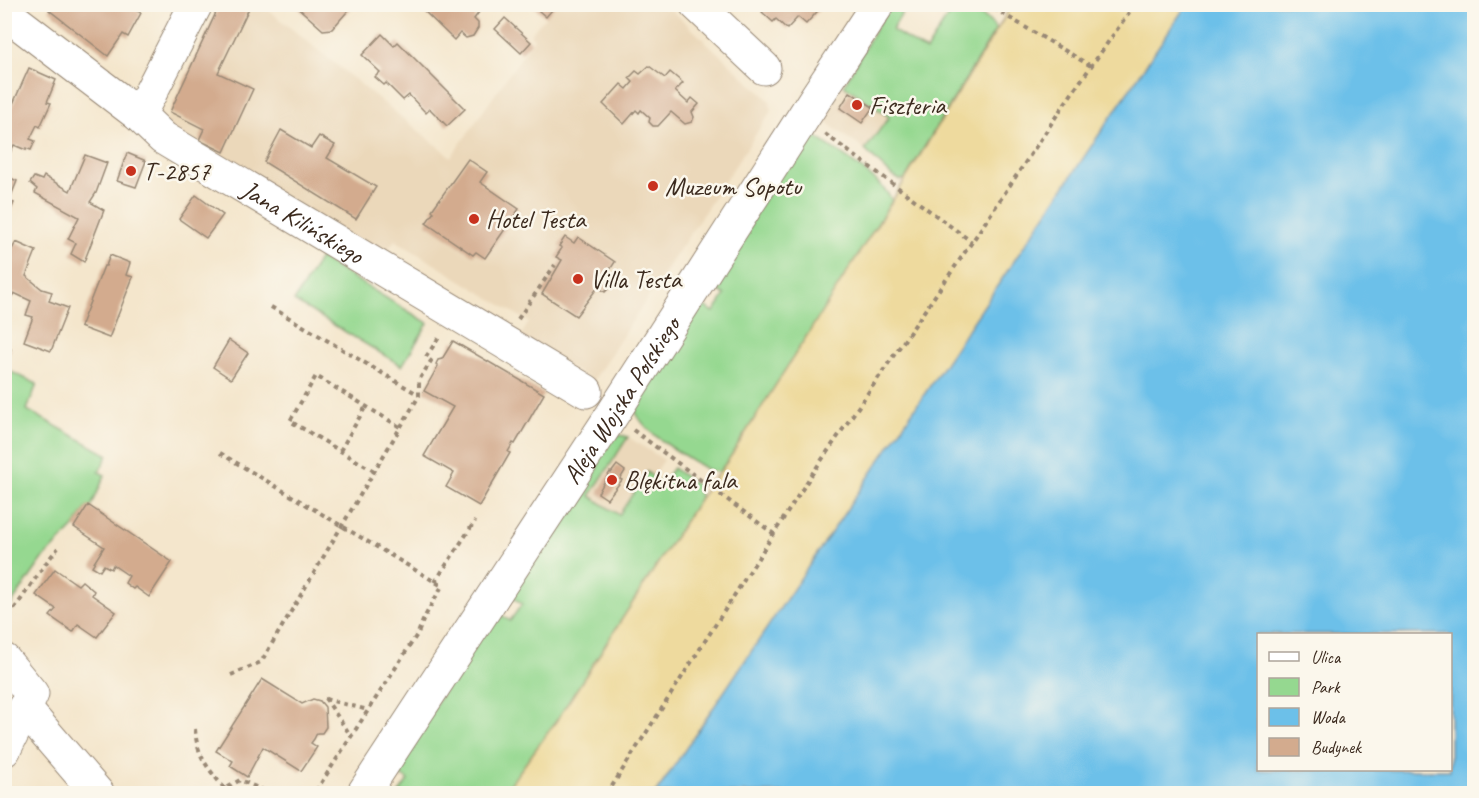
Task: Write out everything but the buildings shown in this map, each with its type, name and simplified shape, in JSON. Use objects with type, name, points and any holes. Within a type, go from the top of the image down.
[{"type":"street","points":[[139,115],[196,4]]},
{"type":"street","points":[[696,4],[764,68]]},
{"type":"street","name":"Aleja Wojska Polskiego","points":[[363,794],[878,4]]},
{"type":"street","name":"Jana Kilińskiego","points":[[4,12],[139,115],[163,138],[586,391]]},
{"type":"street","points":[[4,660],[32,694],[4,750]]},
{"type":"street","points":[[24,708],[98,794]]},
{"type":"path","points":[[986,4],[1091,66]]},
{"type":"path","points":[[607,794],[812,474],[1135,4]]},
{"type":"path","points":[[846,150],[972,242]]},
{"type":"path","points":[[504,342],[555,265]]},
{"type":"path","points":[[271,307],[419,396]]},
{"type":"path","points":[[231,675],[261,662],[419,396],[419,380],[431,361],[426,357],[443,331],[448,334],[460,315]]},
{"type":"path","points":[[374,471],[290,421],[316,376],[400,427]]},
{"type":"path","points":[[340,451],[366,406]]},
{"type":"path","points":[[658,448],[774,534]]},
{"type":"path","points":[[220,453],[442,586],[418,633],[314,794]]},
{"type":"path","points":[[435,582],[474,521]]},
{"type":"path","points":[[4,624],[58,548]]},
{"type":"path","points":[[351,736],[325,698],[368,710]]},
{"type":"path","points":[[195,729],[196,745],[203,762],[225,789],[240,780],[272,794]]},
{"type":"shaded area","points":[[220,4],[262,5],[451,157],[534,39],[530,34],[557,5],[666,5],[770,101],[771,111],[593,381],[520,337],[529,322],[395,240],[382,256],[163,127]]},
{"type":"shaded area","points":[[844,85],[889,117],[865,150],[820,118]]},
{"type":"shaded area","points":[[628,437],[664,460],[653,476],[647,472],[618,515],[589,496]]},
{"type":"green space","points":[[889,5],[907,5],[892,30],[926,51],[955,5],[978,12],[996,29],[905,179],[900,180],[892,176],[865,150],[889,117],[844,85]]},
{"type":"green space","points":[[805,136],[815,136],[858,166],[879,184],[892,201],[729,459],[719,472],[708,470],[652,433],[636,414],[633,403],[695,301],[714,312],[725,295],[708,283]]},
{"type":"green space","points":[[320,258],[428,323],[402,366],[294,301]]},
{"type":"green space","points":[[5,369],[37,384],[27,410],[108,455],[99,472],[105,475],[91,507],[88,506],[74,527],[42,560],[5,613]]},
{"type":"green space","points":[[619,435],[628,437],[590,496],[619,515],[647,472],[661,484],[673,468],[698,486],[700,498],[557,720],[504,793],[399,793],[408,780],[393,770],[496,611],[510,621],[522,604],[507,593],[610,438]]},
{"type":"sand","points":[[1012,5],[1187,5],[656,793],[504,793],[557,720],[700,498],[729,459],[892,201]]},
{"type":"water","points":[[1187,4],[1474,5],[1474,793],[656,793]]},
{"type":"place","name":"Fiszteria","points":[[857,105]]},
{"type":"place","name":"T-2857","points":[[131,171]]},
{"type":"place","name":"Muzeum Sopotu","points":[[653,186]]},
{"type":"place","name":"Hotel Testa","points":[[474,219]]},
{"type":"place","name":"Villa Testa","points":[[578,279]]},
{"type":"place","name":"Blękitna fala","points":[[612,480]]}]
